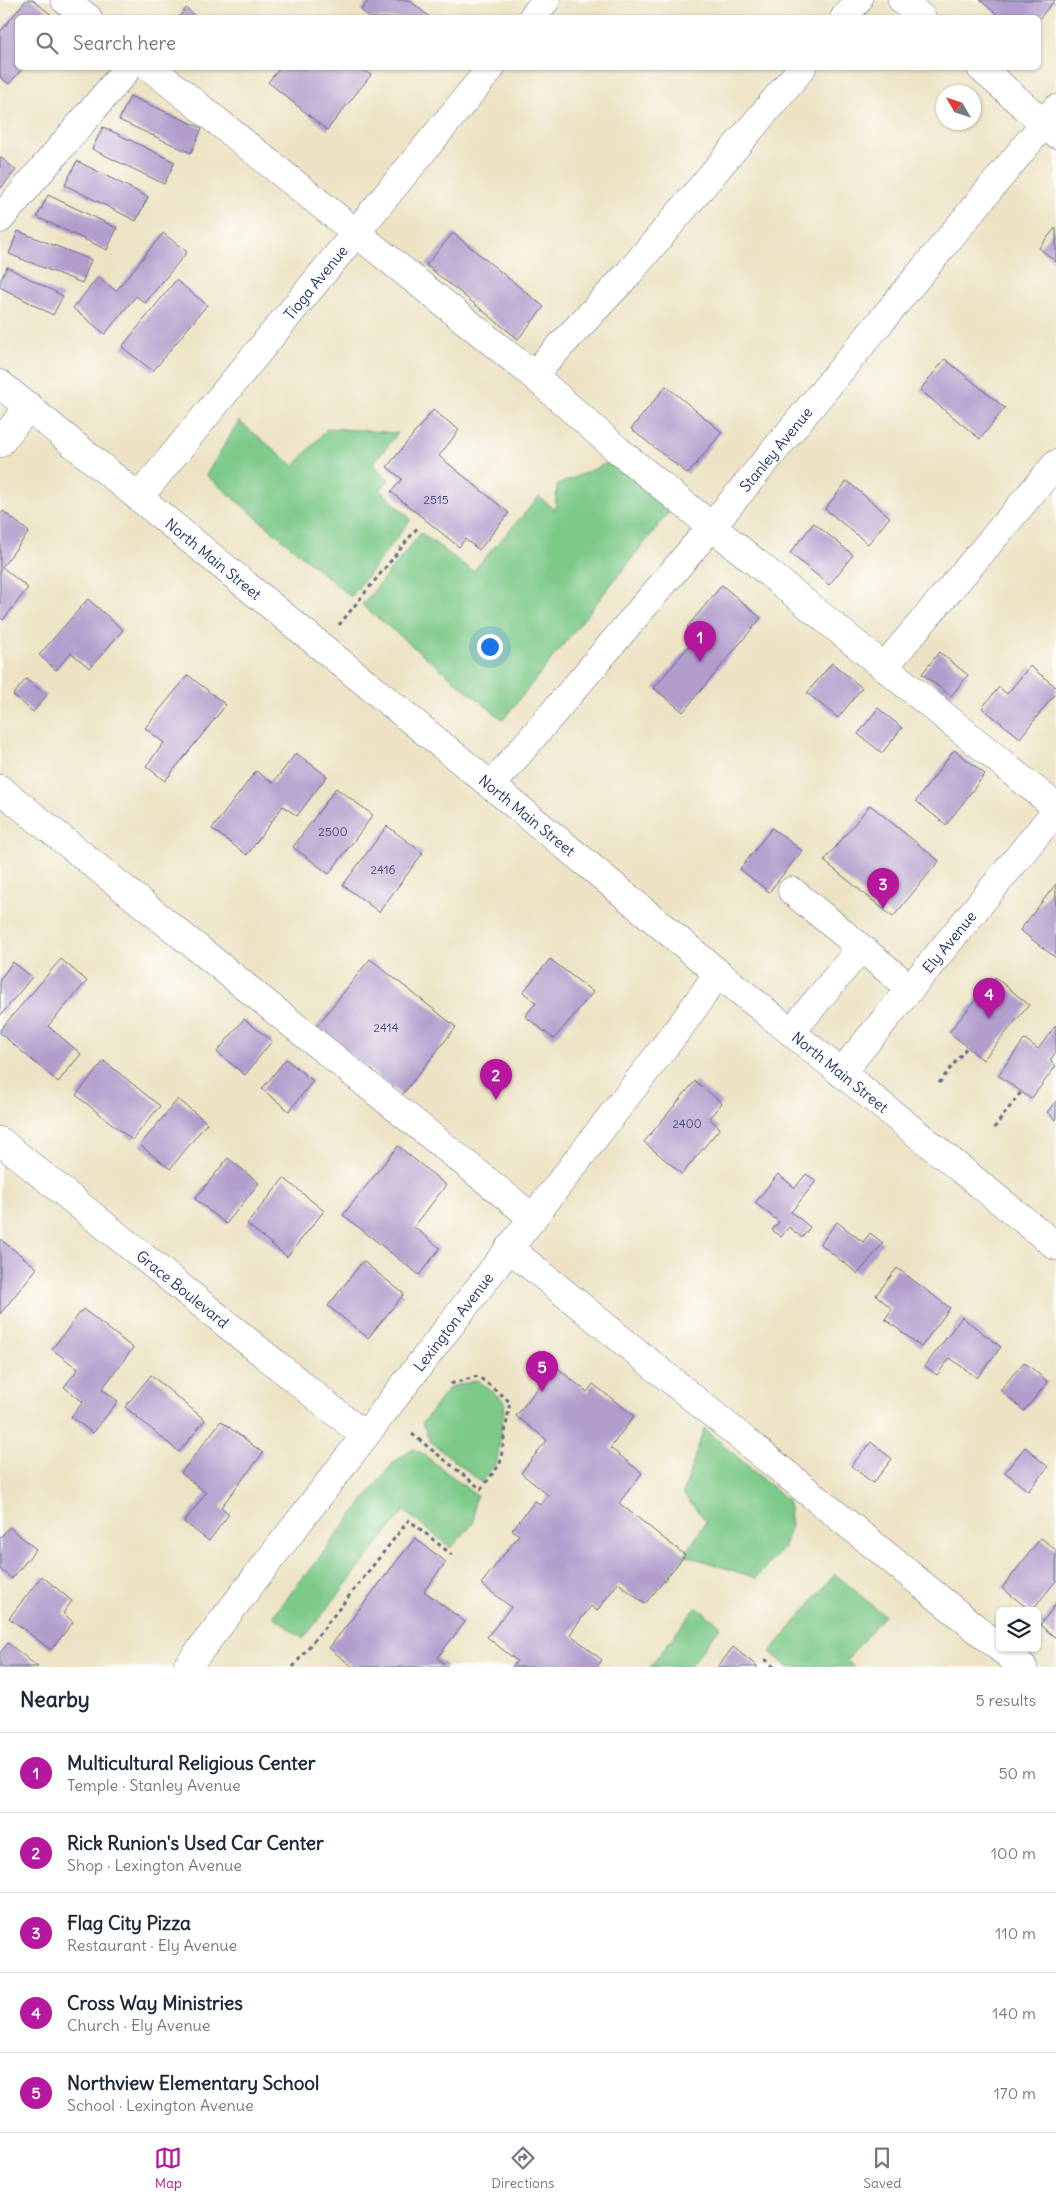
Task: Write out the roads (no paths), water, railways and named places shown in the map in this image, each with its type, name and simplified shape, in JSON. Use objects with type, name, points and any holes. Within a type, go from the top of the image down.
[{"type":"street","points":[[66,0],[84,15]]},
{"type":"street","points":[[534,15],[546,0]]},
{"type":"street","points":[[846,15],[858,0]]},
{"type":"street","points":[[902,0],[919,15]]},
{"type":"street","points":[[0,218],[126,70]]},
{"type":"street","points":[[155,70],[533,375],[618,451],[1056,807]]},
{"type":"street","name":"Tioga Avenue","points":[[139,497],[489,70]]},
{"type":"street","points":[[533,375],[629,273],[800,70]]},
{"type":"street","points":[[984,70],[1052,122]]},
{"type":"street","name":"Stanley Avenue","points":[[491,786],[1052,122]]},
{"type":"street","name":"North Main Street","points":[[0,384],[718,973],[1056,1246]]},
{"type":"street","points":[[0,443],[29,406]]},
{"type":"street","points":[[884,667],[1056,464]]},
{"type":"street","points":[[0,789],[533,1218]]},
{"type":"street","name":"Ely Avenue","points":[[841,1072],[1056,811]]},
{"type":"street","points":[[792,891],[910,988]]},
{"type":"street","points":[[791,1032],[861,948]]},
{"type":"street","name":"Lexington Avenue","points":[[187,1667],[686,1019],[718,973]]},
{"type":"street","name":"Grace Boulevard","points":[[0,1141],[365,1436]]},
{"type":"street","points":[[510,1248],[996,1645]]},
{"type":"street","points":[[1005,1652],[1023,1667]]},
{"type":"place","name":"Multicultural Religious Center","points":[[700,662]]},
{"type":"place","name":"Flag City Pizza","points":[[883,909]]},
{"type":"place","name":"Cross Way Ministries","points":[[989,1019]]},
{"type":"place","name":"Rick Runion's Used Car Center","points":[[496,1100]]},
{"type":"place","name":"Northview Elementary School","points":[[542,1392]]}]
